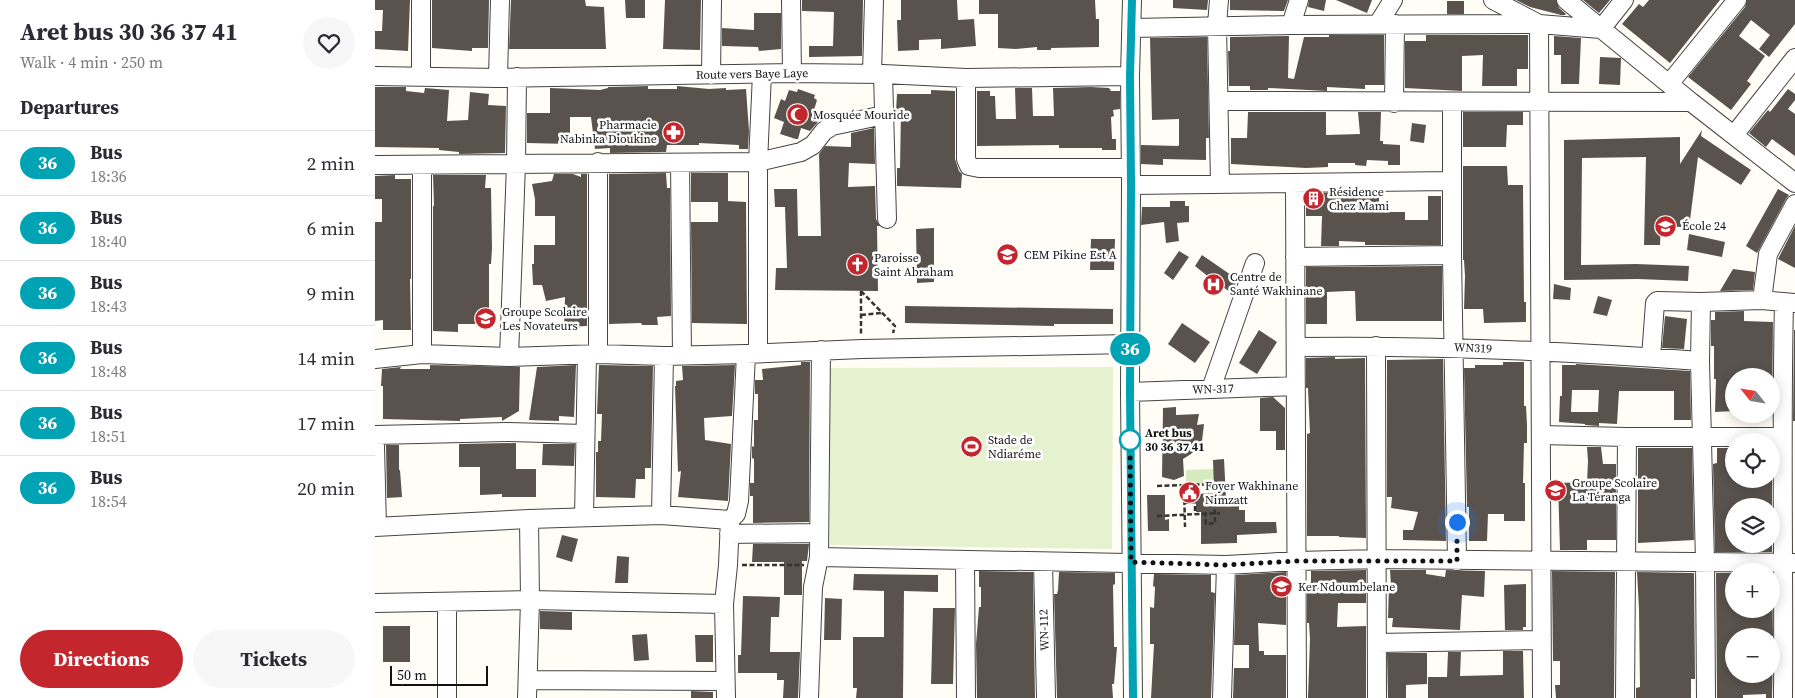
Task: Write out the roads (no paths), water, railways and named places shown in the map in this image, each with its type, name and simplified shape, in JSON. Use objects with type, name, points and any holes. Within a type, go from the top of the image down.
[{"type":"street","points":[[421,0],[421,77]]},
{"type":"street","points":[[498,78],[500,0]]},
{"type":"street","points":[[711,75],[712,0]]},
{"type":"street","points":[[791,0],[792,74]]},
{"type":"street","points":[[874,0],[877,74],[885,115],[887,219]]},
{"type":"street","points":[[1133,0],[1130,76],[1130,392],[1133,698]]},
{"type":"street","points":[[1219,0],[1217,25],[1220,101],[1220,184]]},
{"type":"street","points":[[1291,24],[1299,0]]},
{"type":"street","points":[[1393,0],[1386,24],[1394,103]]},
{"type":"street","points":[[1493,0],[1539,24]]},
{"type":"street","points":[[1566,0],[1691,102],[1795,183]]},
{"type":"street","points":[[1601,29],[1625,0]]},
{"type":"street","points":[[1669,84],[1737,0]]},
{"type":"street","points":[[1131,28],[1291,24],[1539,24],[1601,29]]},
{"type":"street","points":[[1539,24],[1543,698]]},
{"type":"street","points":[[1734,135],[1792,68]]},
{"type":"street","points":[[528,680],[725,690],[724,604],[729,527],[736,514],[739,501],[752,353],[762,74]]},
{"type":"street","name":"Route vers Baye Laye","points":[[375,76],[498,78],[762,74],[877,74],[966,78],[1130,76]]},
{"type":"street","points":[[509,357],[517,77]]},
{"type":"street","points":[[966,78],[966,159],[969,166],[1131,176],[1220,184],[1451,181]]},
{"type":"street","points":[[1220,101],[1394,103],[1540,101],[1691,102]]},
{"type":"street","points":[[1451,103],[1457,561]]},
{"type":"street","points":[[375,165],[758,162],[801,152],[813,145],[824,131],[832,126],[885,115]]},
{"type":"street","points":[[584,517],[585,434],[593,355],[598,162]]},
{"type":"street","points":[[680,163],[682,354]]},
{"type":"street","points":[[421,165],[422,354]]},
{"type":"street","points":[[1295,183],[1297,698]]},
{"type":"street","points":[[1762,300],[1768,254],[1795,204]]},
{"type":"street","points":[[1295,257],[1452,255]]},
{"type":"street","points":[[1211,389],[1255,264]]},
{"type":"street","points":[[1651,357],[1655,303],[1657,301],[1762,300],[1789,302],[1788,404],[1781,437],[1789,485],[1789,638],[1783,698]]},
{"type":"street","points":[[1701,302],[1700,361],[1703,436],[1706,698]]},
{"type":"street","points":[[375,359],[422,354],[509,357],[664,356],[862,348],[1130,344]]},
{"type":"street","points":[[1376,346],[1377,698]]},
{"type":"street","name":"WN319","points":[[1295,347],[1376,346],[1541,350],[1700,361]]},
{"type":"street","points":[[809,698],[813,587],[818,561],[819,533],[821,350]]},
{"type":"street","points":[[661,515],[664,356]]},
{"type":"street","name":"WN-317","points":[[1130,392],[1296,386]]},
{"type":"street","points":[[375,435],[507,432],[585,434]]},
{"type":"street","points":[[1541,435],[1781,437]]},
{"type":"street","points":[[1625,698],[1627,437]]},
{"type":"street","points":[[375,446],[376,527],[529,519],[661,515],[729,527],[819,533]]},
{"type":"street","points":[[527,698],[529,519]]},
{"type":"street","points":[[818,561],[965,560],[1226,565],[1297,561],[1378,560],[1789,562]]},
{"type":"street","points":[[965,560],[966,698]]},
{"type":"street","name":"WN-112","points":[[1043,562],[1046,698]]},
{"type":"street","points":[[1222,698],[1226,565]]},
{"type":"street","points":[[375,603],[529,600],[724,604]]},
{"type":"street","points":[[447,603],[447,698]]},
{"type":"street","points":[[1378,643],[1542,640]]},
{"type":"place","name":"Mosquée Mouride","points":[[797,115]]},
{"type":"place","name":"Pharmacie Nabinka Dioukine","points":[[673,132]]},
{"type":"place","name":"Résidence Chez Mami","points":[[1313,199]]},
{"type":"place","name":"École 24","points":[[1666,226]]},
{"type":"place","name":"CEM Pikine Est A","points":[[1008,255]]},
{"type":"place","name":"Paroisse Saint Abraham","points":[[858,265]]},
{"type":"place","name":"Centre de Santé Wakhinane","points":[[1214,284]]},
{"type":"place","name":"Groupe Scolaire Les Novateurs","points":[[486,319]]},
{"type":"place","name":"Aret bus 30 36 37 41","points":[[1130,440]]},
{"type":"place","name":"Stade de Ndiaréme","points":[[972,447]]},
{"type":"place","name":"Groupe Scolaire La Téranga","points":[[1556,490]]},
{"type":"place","name":"Foyer Wakhinane Nimzatt","points":[[1189,493]]},
{"type":"place","name":"Ker Ndoumbelane","points":[[1282,587]]}]
